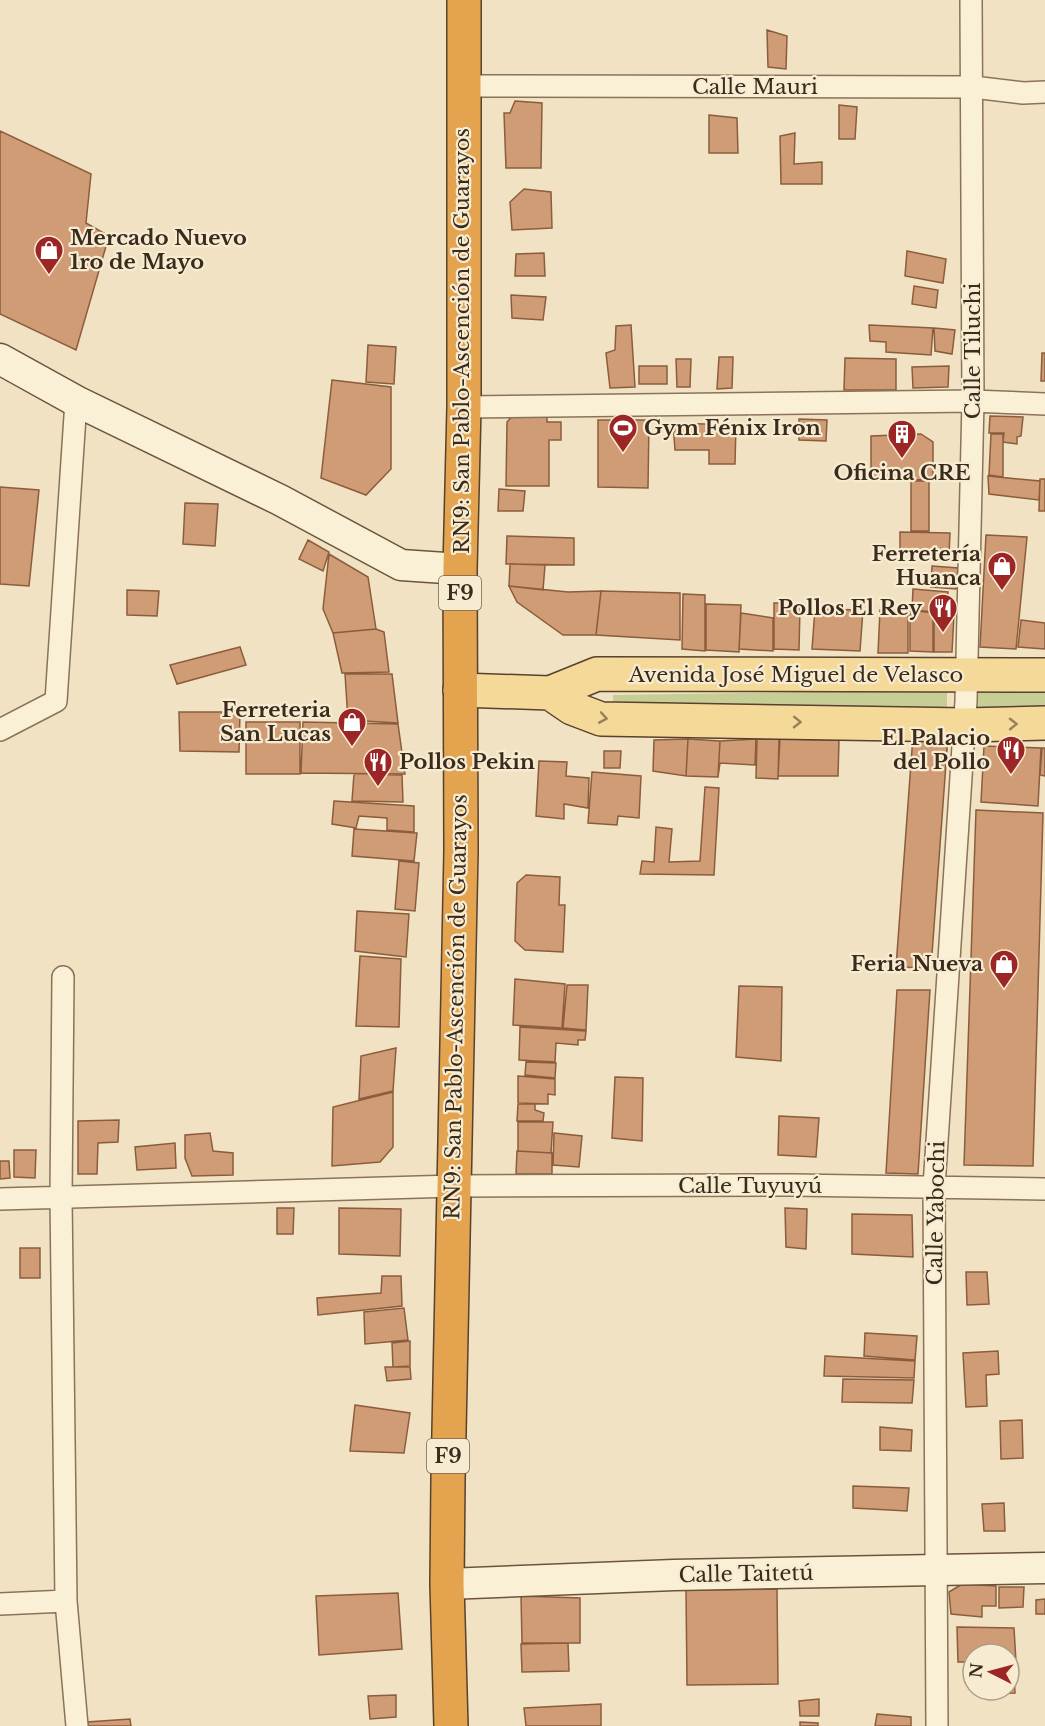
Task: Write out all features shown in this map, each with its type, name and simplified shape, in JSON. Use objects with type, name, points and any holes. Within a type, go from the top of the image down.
[{"type":"highway","name":"RN9: San Pablo-Ascención de Guarayos","points":[[451,1726],[447,1480],[460,852],[460,568],[464,407],[464,0]]},
{"type":"main road","name":"Avenida José Miguel de Velasco","points":[[460,690],[550,693],[597,674],[966,700],[1045,723]]},
{"type":"main road","name":"Avenida José Miguel de Velasco","points":[[550,693],[572,708],[601,719],[966,700],[1045,675]]},
{"type":"street","name":"Calle Tiluchi","points":[[966,700],[973,401],[971,0]]},
{"type":"street","name":"Calle Mauri","points":[[464,86],[973,87],[1023,93],[1045,92]]},
{"type":"street","points":[[0,359],[76,401],[280,500],[401,565],[460,568]]},
{"type":"street","points":[[0,730],[56,701],[76,401]]},
{"type":"street","points":[[464,407],[973,401],[1045,404]]},
{"type":"street","name":"Calle Yabochi","points":[[937,1726],[934,1187],[966,700]]},
{"type":"street","points":[[63,977],[61,1197],[66,1601],[77,1726]]},
{"type":"street","name":"Calle Tuyuyú","points":[[0,1199],[454,1186],[1045,1189]]},
{"type":"street","name":"Calle Taitetú","points":[[447,1584],[674,1575],[1045,1568]]},
{"type":"street","points":[[0,1604],[66,1601]]},
{"type":"green space","points":[[947,690],[947,712],[613,706],[613,695]]},
{"type":"green space","points":[[977,693],[1045,693],[1045,708],[976,708]]},
{"type":"building","points":[[767,30],[787,36],[786,69],[768,67]]},
{"type":"building","points":[[515,101],[542,103],[541,168],[506,168],[504,113],[510,113]]},
{"type":"building","points":[[839,105],[857,107],[855,139],[839,139]]},
{"type":"building","points":[[709,115],[737,118],[738,153],[709,153]]},
{"type":"building","name":"Mercado Nuevo 1ro de Mayo","points":[[0,131],[91,174],[86,223],[109,236],[76,350],[0,314]]},
{"type":"building","points":[[795,133],[794,164],[822,162],[822,184],[781,184],[780,136]]},
{"type":"building","points":[[524,189],[551,192],[552,228],[512,230],[510,202]]},
{"type":"building","points":[[907,251],[946,259],[943,283],[905,276]]},
{"type":"building","points":[[544,253],[545,276],[515,276],[516,254]]},
{"type":"building","points":[[914,286],[938,290],[936,308],[912,304]]},
{"type":"building","points":[[511,295],[546,297],[543,320],[512,318]]},
{"type":"building","points":[[631,325],[635,387],[610,388],[606,353],[615,350],[616,326]]},
{"type":"building","points":[[869,325],[933,328],[931,355],[886,352],[886,342],[870,341]]},
{"type":"building","points":[[934,328],[955,330],[952,354],[935,351]]},
{"type":"building","points":[[368,345],[396,347],[394,384],[366,382]]},
{"type":"building","points":[[1042,353],[1045,353],[1045,381],[1041,381]]},
{"type":"building","points":[[719,357],[733,357],[732,388],[717,389]]},
{"type":"building","points":[[845,358],[896,359],[896,390],[844,390]]},
{"type":"building","points":[[676,359],[691,359],[690,387],[677,387]]},
{"type":"building","points":[[639,366],[667,366],[667,384],[639,384]]},
{"type":"building","points":[[949,366],[948,387],[913,388],[912,367]]},
{"type":"building","points":[[332,380],[391,387],[391,469],[366,495],[321,478]]},
{"type":"building","points":[[514,414],[547,414],[547,422],[561,422],[561,440],[549,440],[549,486],[506,486],[507,422]]},
{"type":"building","points":[[990,416],[1023,417],[1021,436],[1017,437],[1017,444],[1003,442],[1004,433],[989,433]]},
{"type":"building","points":[[799,419],[827,420],[826,441],[799,440]]},
{"type":"building","name":"Gym Fénix Iron","points":[[598,420],[649,420],[648,488],[598,487]]},
{"type":"building","points":[[673,423],[736,425],[735,464],[709,464],[709,450],[675,450]]},
{"type":"building","name":"Oficina CRE","points":[[921,434],[933,442],[933,480],[871,479],[871,436]]},
{"type":"building","points":[[991,434],[1003,434],[1003,477],[989,475]]},
{"type":"building","points":[[988,476],[1040,481],[1039,500],[989,494]]},
{"type":"building","points":[[1040,479],[1045,479],[1045,511],[1039,511]]},
{"type":"building","points":[[911,481],[929,481],[929,531],[911,531]]},
{"type":"building","points":[[0,487],[39,490],[29,586],[0,584]]},
{"type":"building","points":[[499,489],[525,491],[523,511],[498,511]]},
{"type":"building","points":[[185,503],[218,504],[215,546],[183,544]]},
{"type":"building","points":[[900,532],[950,533],[949,555],[900,554]]},
{"type":"building","name":"Ferretería Huanca","points":[[986,535],[1027,537],[1016,649],[980,647]]},
{"type":"building","points":[[507,536],[574,538],[574,565],[506,564]]},
{"type":"building","points":[[308,540],[329,552],[323,571],[299,559]]},
{"type":"building","points":[[329,554],[368,577],[376,629],[333,633],[323,609]]},
{"type":"building","points":[[510,564],[545,565],[543,590],[509,586]]},
{"type":"building","points":[[932,566],[958,568],[956,589],[931,587]]},
{"type":"building","points":[[509,586],[568,592],[601,591],[596,635],[563,635],[517,602]]},
{"type":"building","points":[[913,589],[948,592],[947,613],[912,610]]},
{"type":"building","points":[[127,590],[159,591],[157,616],[127,615]]},
{"type":"building","points":[[601,591],[680,593],[680,640],[596,635]]},
{"type":"building","points":[[683,594],[705,595],[705,651],[682,649]]},
{"type":"building","points":[[774,603],[784,603],[783,606],[800,608],[799,650],[774,649]]},
{"type":"building","points":[[706,604],[741,605],[739,652],[706,650]]},
{"type":"building","points":[[815,609],[863,610],[860,651],[812,649]]},
{"type":"building","points":[[880,610],[908,611],[908,653],[878,653]]},
{"type":"building","points":[[910,610],[933,613],[933,652],[910,651]]},
{"type":"building","points":[[741,613],[773,618],[773,651],[739,649]]},
{"type":"building","name":"Pollos El Rey","points":[[934,614],[954,615],[952,652],[934,652]]},
{"type":"building","points":[[1021,620],[1045,623],[1045,649],[1018,647]]},
{"type":"building","points":[[376,629],[384,632],[389,672],[342,673],[333,633]]},
{"type":"building","points":[[240,647],[246,665],[177,684],[170,665]]},
{"type":"building","points":[[345,674],[392,674],[398,723],[348,720]]},
{"type":"building","points":[[179,712],[240,712],[239,752],[180,751]]},
{"type":"building","points":[[246,722],[300,722],[300,774],[246,774]]},
{"type":"building","name":"Ferreteria San Lucas","points":[[303,722],[398,724],[405,774],[301,773]]},
{"type":"building","name":"Feria Nueva","points":[[913,736],[948,736],[931,968],[896,967]]},
{"type":"building","points":[[688,739],[686,776],[653,771],[654,740]]},
{"type":"building","points":[[688,739],[720,741],[718,777],[686,776]]},
{"type":"building","points":[[756,739],[755,765],[720,763],[718,777],[720,741]]},
{"type":"building","points":[[757,739],[779,739],[778,779],[756,778]]},
{"type":"building","points":[[780,739],[839,740],[838,776],[778,776]]},
{"type":"building","name":"El Palacio del Pollo","points":[[984,746],[1041,748],[1038,806],[981,802]]},
{"type":"building","points":[[1042,748],[1045,748],[1045,776],[1040,775]]},
{"type":"building","points":[[604,751],[621,751],[620,768],[604,768]]},
{"type":"building","points":[[539,761],[567,762],[566,776],[589,778],[588,808],[564,804],[564,819],[536,816]]},
{"type":"building","points":[[592,772],[641,776],[639,818],[618,816],[617,825],[588,823]]},
{"type":"building","name":"Pollos Pekin","points":[[354,774],[402,775],[403,802],[352,801]]},
{"type":"building","points":[[705,787],[719,788],[714,875],[640,874],[642,861],[654,862],[656,827],[672,829],[669,862],[700,861]]},
{"type":"building","points":[[334,801],[414,806],[414,832],[387,830],[387,818],[359,816],[356,828],[332,824]]},
{"type":"building","name":"Feria Nueva","points":[[976,810],[1043,813],[1033,1166],[964,1165]]},
{"type":"building","points":[[354,829],[417,833],[414,861],[352,856]]},
{"type":"building","points":[[399,861],[419,863],[415,911],[395,909]]},
{"type":"building","points":[[526,875],[560,877],[559,905],[565,905],[563,952],[525,950],[515,941],[517,883]]},
{"type":"building","points":[[357,911],[409,914],[406,957],[355,951]]},
{"type":"building","points":[[360,956],[401,959],[399,1027],[356,1026]]},
{"type":"building","points":[[515,979],[565,984],[562,1028],[513,1025]]},
{"type":"building","points":[[567,985],[588,985],[586,1030],[563,1028]]},
{"type":"building","points":[[739,986],[782,987],[781,1061],[736,1057]]},
{"type":"building","name":"Feria Nueva","points":[[897,990],[930,990],[918,1174],[886,1173]]},
{"type":"building","points":[[520,1027],[586,1031],[585,1040],[578,1040],[578,1045],[556,1043],[555,1062],[519,1060]]},
{"type":"building","points":[[396,1048],[393,1091],[359,1099],[361,1056]]},
{"type":"building","points":[[526,1062],[556,1063],[555,1078],[525,1075]]},
{"type":"building","points":[[518,1076],[555,1079],[555,1095],[548,1094],[548,1104],[518,1103]]},
{"type":"building","points":[[615,1077],[643,1078],[642,1141],[612,1138]]},
{"type":"building","points":[[393,1092],[393,1147],[380,1162],[332,1166],[333,1107]]},
{"type":"building","points":[[518,1104],[535,1104],[535,1110],[544,1113],[543,1121],[517,1121]]},
{"type":"building","points":[[779,1116],[819,1118],[816,1157],[778,1155]]},
{"type":"building","points":[[119,1120],[118,1142],[98,1143],[97,1174],[78,1174],[78,1121]]},
{"type":"building","points":[[518,1122],[553,1122],[551,1153],[518,1151]]},
{"type":"building","points":[[210,1133],[213,1151],[233,1153],[233,1175],[192,1176],[185,1158],[185,1135]]},
{"type":"building","points":[[554,1133],[582,1136],[579,1167],[553,1165]]},
{"type":"building","points":[[175,1143],[176,1168],[137,1170],[135,1147]]},
{"type":"building","points":[[14,1150],[36,1150],[35,1178],[14,1177]]},
{"type":"building","points":[[517,1151],[552,1153],[552,1174],[516,1174]]},
{"type":"building","points":[[0,1161],[9,1161],[10,1178],[0,1179]]},
{"type":"building","points":[[277,1208],[294,1208],[293,1234],[277,1234]]},
{"type":"building","points":[[339,1208],[401,1209],[400,1256],[339,1254]]},
{"type":"building","points":[[785,1208],[807,1209],[806,1249],[786,1247]]},
{"type":"building","points":[[852,1214],[912,1215],[913,1257],[852,1254]]},
{"type":"building","points":[[20,1248],[40,1248],[40,1278],[20,1278]]},
{"type":"building","points":[[966,1272],[987,1272],[989,1304],[967,1305]]},
{"type":"building","points":[[382,1276],[401,1276],[402,1306],[318,1315],[317,1298],[381,1293]]},
{"type":"building","points":[[404,1308],[408,1340],[365,1344],[364,1312]]},
{"type":"building","points":[[865,1333],[917,1336],[915,1360],[864,1356]]},
{"type":"building","points":[[410,1341],[410,1366],[393,1367],[392,1343]]},
{"type":"building","points":[[998,1351],[999,1374],[986,1375],[987,1406],[966,1407],[963,1353]]},
{"type":"building","points":[[825,1356],[915,1361],[914,1378],[824,1376]]},
{"type":"building","points":[[385,1367],[410,1367],[411,1379],[387,1381]]},
{"type":"building","points":[[843,1379],[914,1380],[912,1403],[842,1402]]},
{"type":"building","points":[[355,1405],[410,1413],[404,1453],[350,1451]]},
{"type":"building","points":[[1022,1420],[1023,1458],[1001,1459],[1000,1421]]},
{"type":"building","points":[[880,1427],[912,1430],[911,1451],[880,1450]]},
{"type":"building","points":[[853,1486],[909,1488],[907,1511],[853,1508]]},
{"type":"building","points":[[1004,1503],[1005,1531],[984,1531],[982,1504]]},
{"type":"building","points":[[962,1584],[996,1586],[996,1606],[982,1606],[982,1617],[951,1614],[949,1592]]},
{"type":"building","points":[[999,1587],[1024,1587],[1023,1607],[999,1608]]},
{"type":"building","points":[[777,1589],[778,1684],[687,1685],[686,1590]]},
{"type":"building","points":[[398,1593],[402,1649],[319,1655],[316,1596]]},
{"type":"building","points":[[521,1596],[580,1598],[580,1643],[522,1643]]},
{"type":"building","points":[[1045,1599],[1045,1614],[1036,1614],[1036,1600]]},
{"type":"building","points":[[957,1627],[1014,1628],[1015,1642],[961,1642],[961,1662],[958,1662]]},
{"type":"building","points":[[568,1643],[569,1671],[522,1672],[521,1644]]},
{"type":"building","points":[[396,1695],[396,1717],[370,1719],[368,1696]]},
{"type":"building","points":[[819,1699],[819,1716],[800,1716],[799,1701]]},
{"type":"building","points":[[601,1704],[601,1726],[526,1726],[524,1708]]},
{"type":"building","points":[[877,1714],[911,1717],[911,1726],[875,1726]]},
{"type":"building","points":[[130,1719],[131,1726],[88,1726],[87,1722]]},
{"type":"building","points":[[800,1722],[818,1723],[818,1726],[800,1726]]},
{"type":"place","name":"Mercado Nuevo 1ro de Mayo","points":[[49,276]]},
{"type":"place","name":"Gym Fénix Iron","points":[[623,454]]},
{"type":"place","name":"Oficina CRE","points":[[902,460]]},
{"type":"place","name":"Ferretería Huanca","points":[[1002,592]]},
{"type":"place","name":"Pollos El Rey","points":[[943,634]]},
{"type":"place","name":"Ferreteria San Lucas","points":[[352,748]]},
{"type":"place","name":"El Palacio del Pollo","points":[[1011,776]]},
{"type":"place","name":"Pollos Pekin","points":[[378,788]]},
{"type":"place","name":"Feria Nueva","points":[[1004,990]]}]
